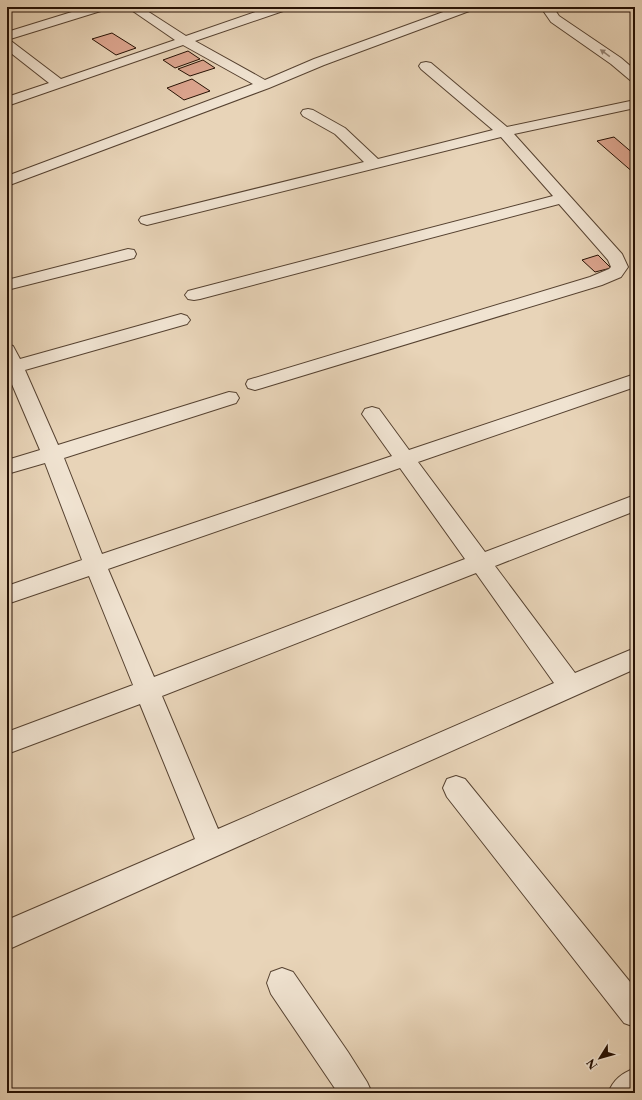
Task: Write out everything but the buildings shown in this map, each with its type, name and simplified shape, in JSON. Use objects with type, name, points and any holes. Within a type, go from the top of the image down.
[{"type":"street","points":[[7,36],[100,7]]},
{"type":"street","points":[[133,7],[185,41],[264,85]]},
{"type":"street","points":[[7,102],[282,7]]},
{"type":"street","points":[[7,181],[468,7]]},
{"type":"street","points":[[546,8],[569,14],[575,18]]},
{"type":"street","points":[[546,8],[555,19],[616,61],[635,77]]},
{"type":"street","points":[[7,44],[59,84]]},
{"type":"street","points":[[255,384],[596,281],[615,273],[620,266],[616,258],[504,132],[426,66]]},
{"type":"street","points":[[147,220],[504,132],[635,104]]},
{"type":"street","points":[[308,114],[340,131],[374,163]]},
{"type":"street","points":[[194,296],[563,198]]},
{"type":"street","points":[[7,285],[128,254]]},
{"type":"street","points":[[181,320],[9,362],[52,454],[95,564],[211,845]]},
{"type":"street","points":[[7,595],[635,380]]},
{"type":"street","points":[[7,468],[229,398]]},
{"type":"street","points":[[372,414],[570,686]]},
{"type":"street","points":[[7,743],[635,503]]},
{"type":"street","points":[[7,935],[635,658]]},
{"type":"street","points":[[456,788],[635,1012]]},
{"type":"street","points":[[282,983],[338,1063],[356,1093]]},
{"type":"street","points":[[624,1093],[635,1084]]}]
